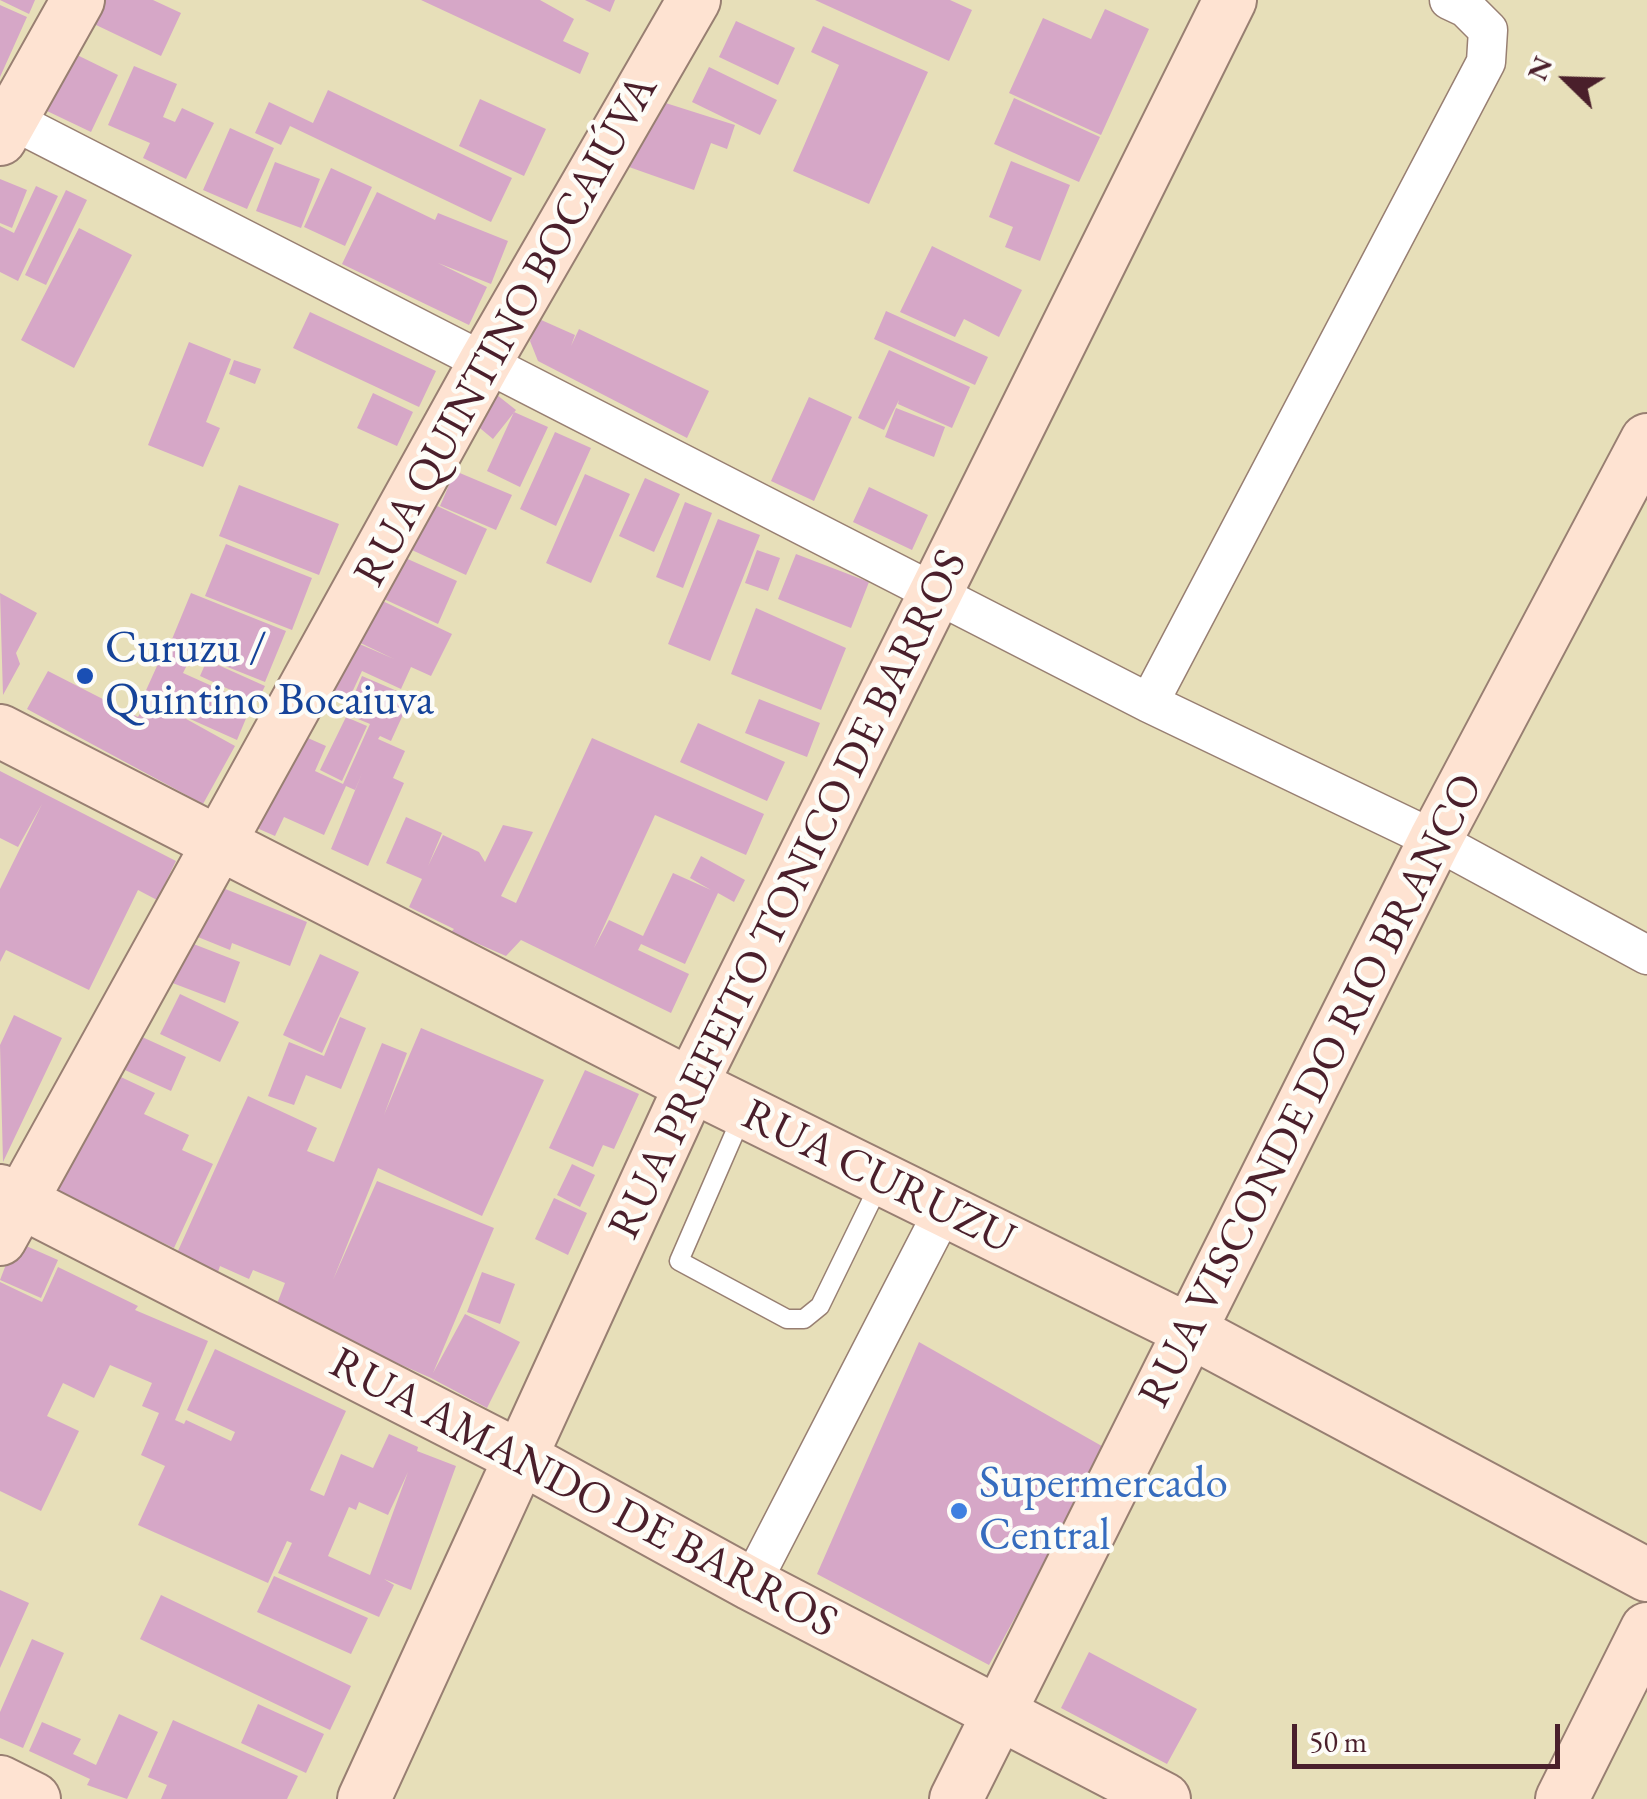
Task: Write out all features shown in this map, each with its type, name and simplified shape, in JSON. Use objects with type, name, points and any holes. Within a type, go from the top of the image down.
[{"type":"street","points":[[78,0],[4,125],[484,362],[1149,703],[1435,840],[1647,954]]},
{"type":"street","name":"RUA QUINTINO BOCAIÚVA","points":[[7,1211],[222,843],[484,362],[694,0]]},
{"type":"street","name":"RUA PREFEITO TONICO DE BARROS","points":[[364,1799],[691,1085],[1230,0]]},
{"type":"street","points":[[1149,703],[1486,62],[1488,30],[1466,8],[1449,0]]},
{"type":"street","name":"RUA VISCONDE DO RIO BRANCO","points":[[956,1799],[1435,840],[1647,440]]},
{"type":"street","name":"RUA CURUZU","points":[[0,731],[691,1085],[1192,1332],[1647,1575]]},
{"type":"street","points":[[751,1584],[944,1210]]},
{"type":"street","name":"RUA AMANDO DE BARROS","points":[[7,1211],[518,1456],[751,1584],[1164,1799]]},
{"type":"street","points":[[1562,1799],[1647,1629]]},
{"type":"street","points":[[0,1782],[34,1799]]},
{"type":"lane","points":[[744,1111],[679,1261],[787,1320],[804,1320],[820,1306],[882,1180]]},
{"type":"building","points":[[0,0],[35,0],[29,14]]},
{"type":"building","points":[[105,0],[153,0],[181,13],[161,56],[94,24]]},
{"type":"building","points":[[421,0],[540,0],[574,19],[563,41],[589,53],[580,74]]},
{"type":"building","points":[[585,0],[615,0],[610,12]]},
{"type":"building","points":[[815,0],[950,0],[972,10],[949,61]]},
{"type":"building","points":[[0,5],[27,17],[0,77]]},
{"type":"building","points":[[1105,9],[1149,29],[1101,135],[1009,93],[1043,18],[1091,39]]},
{"type":"building","points":[[736,21],[795,48],[778,85],[719,57]]},
{"type":"building","points":[[823,26],[928,72],[869,204],[793,171],[839,65],[811,52]]},
{"type":"building","points":[[75,54],[118,75],[91,132],[47,111]]},
{"type":"building","points":[[134,66],[177,84],[163,117],[175,122],[182,108],[214,123],[186,179],[143,158],[150,143],[108,125]]},
{"type":"building","points":[[709,67],[777,100],[760,135],[692,102]]},
{"type":"building","points":[[328,90],[512,178],[491,222],[290,126],[281,145],[255,133],[269,102],[313,123]]},
{"type":"building","points":[[1014,98],[1100,137],[1079,182],[994,144]]},
{"type":"building","points":[[480,99],[546,129],[524,176],[459,146]]},
{"type":"building","points":[[653,99],[735,125],[727,149],[711,143],[694,190],[629,167]]},
{"type":"building","points":[[230,128],[274,148],[247,209],[203,190]]},
{"type":"building","points":[[1011,161],[1070,185],[1040,261],[1005,247],[1013,227],[989,217]]},
{"type":"building","points":[[275,162],[320,179],[301,228],[256,211]]},
{"type":"building","points":[[331,168],[372,187],[345,246],[304,227]]},
{"type":"building","points":[[0,179],[27,190],[12,228],[0,223]]},
{"type":"building","points":[[36,186],[58,196],[18,281],[0,272],[0,226],[14,233]]},
{"type":"building","points":[[66,190],[87,200],[46,285],[25,275]]},
{"type":"building","points":[[377,192],[435,220],[438,213],[508,241],[491,284],[438,263],[487,287],[469,325],[342,264]]},
{"type":"building","points":[[79,228],[132,255],[74,368],[21,340]]},
{"type":"building","points":[[932,246],[1022,290],[999,337],[964,319],[955,337],[900,312]]},
{"type":"building","points":[[886,311],[988,357],[975,385],[874,339]]},
{"type":"building","points":[[310,312],[436,371],[419,407],[293,348]]},
{"type":"building","points":[[539,319],[575,335],[571,346],[579,329],[709,391],[687,438],[538,361],[530,341]]},
{"type":"building","points":[[189,342],[231,359],[206,422],[220,428],[203,467],[148,445]]},
{"type":"building","points":[[889,350],[970,387],[952,428],[898,404],[899,400],[884,430],[858,418]]},
{"type":"building","points":[[234,360],[261,369],[255,384],[229,374]]},
{"type":"building","points":[[373,393],[413,412],[397,446],[357,428]]},
{"type":"building","points":[[497,395],[516,410],[493,439],[475,424]]},
{"type":"building","points":[[809,397],[852,417],[814,501],[771,481]]},
{"type":"building","points":[[896,408],[945,427],[934,457],[885,437]]},
{"type":"building","points":[[514,412],[548,427],[520,487],[487,471]]},
{"type":"building","points":[[555,432],[591,448],[556,526],[520,509]]},
{"type":"building","points":[[455,471],[512,495],[496,530],[440,506]]},
{"type":"building","points":[[585,474],[630,494],[591,583],[546,563]]},
{"type":"building","points":[[645,478],[680,494],[654,552],[619,536]]},
{"type":"building","points":[[239,485],[339,524],[319,575],[219,536]]},
{"type":"building","points":[[869,487],[928,515],[912,550],[853,522]]},
{"type":"building","points":[[422,499],[487,529],[466,575],[401,545]]},
{"type":"building","points":[[685,502],[712,513],[683,588],[656,577]]},
{"type":"building","points":[[718,519],[760,535],[710,661],[668,644]]},
{"type":"building","points":[[226,544],[312,578],[292,630],[205,596]]},
{"type":"building","points":[[757,550],[780,558],[768,591],[745,583]]},
{"type":"building","points":[[392,552],[457,581],[438,624],[373,594]]},
{"type":"building","points":[[796,554],[869,582],[851,628],[778,599]]},
{"type":"building","points":[[0,593],[37,613],[16,653],[20,664],[3,695]]},
{"type":"building","points":[[191,593],[286,631],[265,682],[170,644]]},
{"type":"building","points":[[370,595],[452,634],[431,676],[411,667],[401,689],[362,671],[349,699],[326,689],[348,639],[394,659],[350,638]]},
{"type":"building","points":[[756,608],[846,648],[821,710],[731,674]]},
{"type":"building","points":[[166,646],[191,657],[183,673],[252,704],[237,740],[170,710],[235,746],[203,804],[27,709],[48,671],[138,717],[148,700],[143,697]]},
{"type":"building","points":[[207,660],[265,686],[257,702],[200,676]]},
{"type":"building","points":[[362,676],[411,697],[391,741],[380,736],[378,739],[405,751],[393,778],[404,783],[368,866],[331,849],[363,771],[355,790],[346,786],[324,835],[284,817],[275,836],[250,825],[292,731],[326,746],[315,771],[343,784],[370,724],[346,714]]},
{"type":"building","points":[[759,699],[820,723],[807,757],[745,733]]},
{"type":"building","points":[[346,717],[367,726],[342,781],[320,770]]},
{"type":"building","points":[[698,723],[785,762],[767,801],[680,762]]},
{"type":"building","points":[[592,738],[764,814],[746,855],[655,815],[594,948],[609,920],[643,936],[673,873],[711,890],[690,878],[701,856],[745,880],[734,902],[718,893],[685,964],[641,944],[638,950],[689,974],[671,1013],[521,940],[506,956],[451,932],[454,929],[409,907],[422,879],[386,863],[406,817],[442,833],[428,866],[443,835],[479,852],[485,862],[503,825],[533,832],[501,896],[516,903]]},
{"type":"building","points":[[0,771],[176,861],[157,900],[138,890],[89,990],[6,950],[0,962],[0,889],[42,804],[18,847],[0,838]]},
{"type":"building","points":[[208,882],[307,922],[290,966],[232,943],[230,950],[188,933]]},
{"type":"building","points":[[178,938],[240,962],[225,1003],[162,979]]},
{"type":"building","points":[[320,954],[359,972],[322,1053],[283,1035]]},
{"type":"building","points":[[180,994],[239,1022],[220,1062],[160,1034]]},
{"type":"building","points":[[14,1015],[62,1038],[3,1162],[0,1045]]},
{"type":"building","points":[[340,1017],[366,1028],[341,1089],[306,1075],[294,1105],[268,1096],[289,1042],[324,1056]]},
{"type":"building","points":[[421,1028],[544,1080],[482,1216],[378,1168],[333,1280],[377,1181],[494,1228],[433,1373],[465,1314],[520,1342],[487,1408],[431,1378],[275,1309],[285,1283],[253,1270],[249,1279],[220,1266],[218,1272],[177,1253],[248,1096],[317,1128],[307,1151],[334,1162],[382,1043],[407,1053],[384,1115]]},
{"type":"building","points":[[129,1031],[186,1057],[171,1091],[114,1065]]},
{"type":"building","points":[[585,1070],[639,1094],[614,1149],[603,1145],[593,1167],[549,1148]]},
{"type":"building","points":[[108,1071],[155,1093],[144,1114],[189,1135],[182,1150],[213,1164],[174,1248],[41,1186]]},
{"type":"building","points":[[572,1164],[595,1175],[580,1207],[557,1195]]},
{"type":"building","points":[[554,1198],[587,1213],[568,1255],[535,1239]]},
{"type":"building","points":[[15,1241],[58,1260],[41,1298],[0,1280]]},
{"type":"building","points":[[58,1267],[138,1306],[135,1310],[208,1341],[175,1420],[184,1424],[186,1420],[231,1441],[235,1432],[187,1410],[215,1349],[346,1411],[310,1490],[324,1496],[341,1454],[373,1468],[389,1434],[418,1447],[417,1451],[456,1466],[411,1590],[384,1579],[394,1585],[379,1617],[278,1573],[292,1543],[287,1541],[268,1583],[138,1525],[165,1466],[141,1455],[159,1413],[142,1406],[152,1383],[110,1365],[94,1398],[63,1383],[47,1416],[79,1431],[41,1511],[0,1491],[0,1282],[42,1302]],"holes":[[[408,1472],[370,1575],[328,1556],[349,1507],[356,1510],[359,1502],[388,1515]]]},
{"type":"building","points":[[482,1272],[515,1284],[500,1324],[467,1312]]},
{"type":"building","name":"Supermercado Central","points":[[919,1342],[1107,1449],[989,1665],[817,1574]]},
{"type":"building","points":[[274,1576],[368,1618],[351,1654],[257,1612]]},
{"type":"building","points":[[0,1590],[29,1603],[0,1668]]},
{"type":"building","points":[[161,1595],[351,1686],[330,1730],[140,1639]]},
{"type":"building","points":[[32,1639],[64,1653],[23,1748],[0,1738],[0,1712]]},
{"type":"building","points":[[1089,1652],[1197,1709],[1167,1764],[1061,1708]]},
{"type":"building","points":[[258,1704],[324,1734],[306,1773],[241,1743]]},
{"type":"building","points":[[119,1714],[158,1732],[127,1799],[87,1785],[90,1779],[29,1751],[42,1722],[81,1739],[73,1754],[96,1765]]},
{"type":"building","points":[[173,1720],[298,1776],[287,1799],[161,1799],[167,1785],[148,1777]]},
{"type":"place","name":"Curuzu / Quintino Bocaiuva","points":[[85,676]]},
{"type":"place","name":"Supermercado Central","points":[[959,1511]]}]
